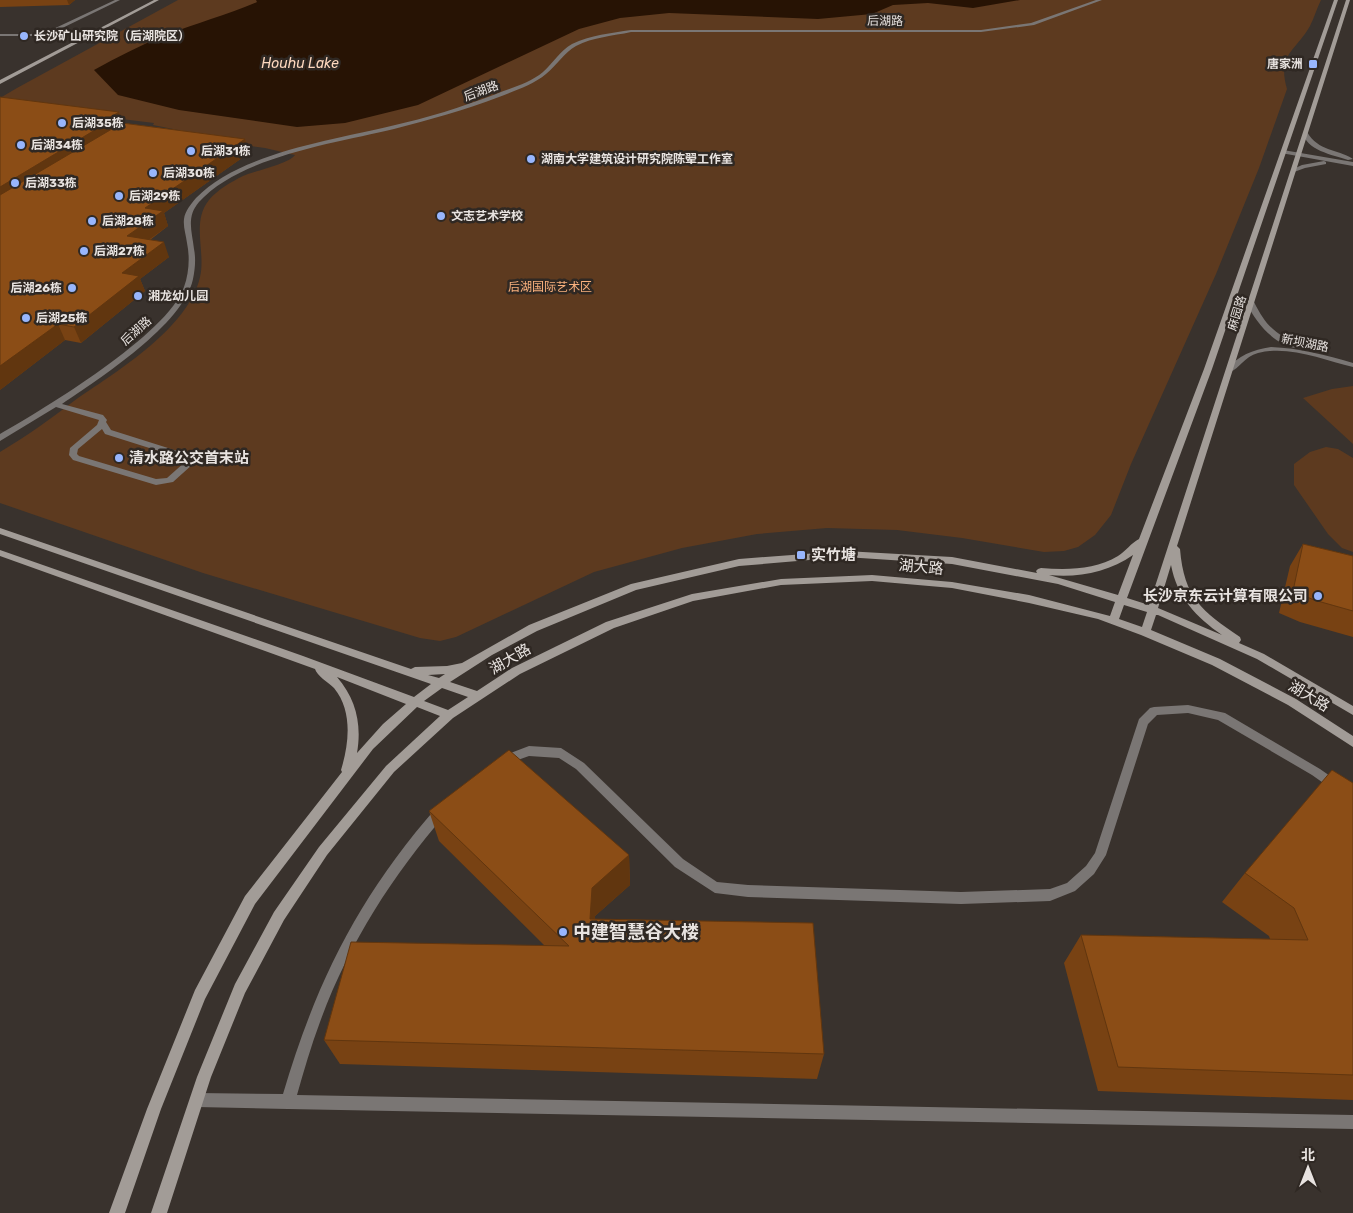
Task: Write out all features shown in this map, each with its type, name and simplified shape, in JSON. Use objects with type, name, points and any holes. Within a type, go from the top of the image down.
[{"type":"main road","points":[[0,75],[145,0]]},
{"type":"main road","points":[[0,82],[157,0]]},
{"type":"main road","name":"麻园路","points":[[1113,621],[1208,369],[1336,0]]},
{"type":"main road","name":"麻园路","points":[[1145,632],[1305,133],[1341,26],[1349,14],[1348,0]]},
{"type":"main road","points":[[1332,11],[1349,14]]},
{"type":"main road","points":[[0,531],[478,696]]},
{"type":"main road","points":[[387,665],[429,672],[448,670],[477,658],[559,615],[609,594],[660,578],[708,567],[822,553],[873,554],[1063,573],[1083,571],[1119,559],[1135,550],[1146,535]]},
{"type":"main road","points":[[1175,542],[1176,572],[1181,587],[1191,602],[1208,619],[1263,660]]},
{"type":"main road","points":[[0,554],[414,701],[449,716]]},
{"type":"main road","points":[[992,565],[1047,578],[1153,610],[1230,642],[1321,690],[1353,711]]},
{"type":"main road","name":"湖大路","points":[[159,1213],[197,1100],[240,989],[279,916],[323,851],[390,769],[449,716],[516,671],[610,625],[692,598],[781,582],[872,578],[952,585],[1029,599],[1113,621],[1145,632],[1216,662],[1292,702],[1353,742]]},
{"type":"main road","points":[[117,1213],[154,1109],[205,986],[250,900],[369,746],[414,701],[477,658]]},
{"type":"main road","points":[[299,660],[323,672],[335,683],[353,716],[354,734],[352,750],[343,779]]},
{"type":"street","points":[[0,35],[31,35],[50,32],[118,0]]},
{"type":"street","name":"后湖路","points":[[0,438],[98,377],[149,335],[169,314],[185,293],[191,269],[191,249],[187,220],[191,208],[219,182],[249,168],[290,154],[484,102],[538,79],[554,67],[567,50],[586,40],[622,33],[678,30],[981,31],[1032,24],[1100,0]]},
{"type":"street","points":[[1305,133],[1308,139],[1316,146],[1353,163]]},
{"type":"street","points":[[1284,149],[1353,163]]},
{"type":"street","points":[[1294,170],[1319,163],[1353,163]]},
{"type":"street","name":"新坝湖路","points":[[1251,304],[1260,322],[1279,339],[1301,347],[1353,359]]},
{"type":"street","name":"新坝湖路","points":[[1230,370],[1236,362],[1252,352],[1273,349],[1295,350],[1353,365]]},
{"type":"street","points":[[56,404],[100,417],[108,432],[184,456],[190,462],[170,480],[156,482],[76,458],[73,455],[74,448],[103,423]]},
{"type":"street","points":[[495,762],[530,751],[561,753],[580,766],[679,863],[714,886],[748,891],[961,898],[1050,895],[1071,888],[1090,870],[1100,855],[1143,722],[1154,712],[1188,708],[1221,716],[1316,772],[1353,799]]},
{"type":"street","points":[[288,1102],[317,1011],[336,966],[380,891],[426,828],[449,803]]},
{"type":"street","points":[[197,1100],[1353,1122]]},
{"type":"green space","name":"后湖国际艺术区","points":[[178,0],[1321,0],[1310,26],[1286,61],[1284,68],[1287,89],[1259,168],[1216,274],[1131,464],[1111,515],[1095,535],[1078,547],[1064,551],[1044,552],[962,538],[897,530],[827,528],[757,534],[682,548],[594,572],[456,637],[440,641],[420,638],[203,573],[0,503],[0,452],[131,361],[167,330],[182,313],[193,295],[200,277],[201,218],[212,196],[238,178],[286,161],[295,155],[265,148],[173,135],[178,130],[153,125],[154,123],[0,104],[0,98],[17,88]]},
{"type":"green space","points":[[1353,386],[1353,444],[1303,398],[1332,389]]},
{"type":"green space","points":[[1326,447],[1338,449],[1353,458],[1353,552],[1342,548],[1328,534],[1294,485],[1294,464],[1310,452]]},
{"type":"water","name":"Houhu Lake","points":[[256,0],[1020,0],[973,8],[928,3],[893,5],[872,14],[818,19],[669,13],[620,18],[579,29],[418,105],[345,123],[297,127],[179,110],[118,95],[94,70],[129,51],[177,31],[246,7],[257,2]]},
{"type":"building","points":[[0,97],[119,112],[104,121],[110,121],[0,187]]},
{"type":"building","points":[[122,123],[245,139],[145,208],[163,211],[127,236],[164,242],[122,273],[139,276],[74,327],[58,324],[0,366],[0,195]]},
{"type":"building","points":[[1303,544],[1353,556],[1353,611],[1314,600],[1293,591]]},
{"type":"building","name":"中建智慧谷大楼","points":[[509,750],[629,855],[592,888],[590,919],[813,923],[824,1054],[324,1040],[351,942],[569,946],[429,811]]},
{"type":"building","points":[[1332,770],[1353,783],[1353,1075],[1118,1067],[1081,935],[1308,940],[1294,908],[1245,873]]},
{"type":"place","name":"长沙矿山研究院（后湖院区）","points":[[24,36]]},
{"type":"place","name":"唐家洲","points":[[1313,64]]},
{"type":"place","name":"后湖35栋","points":[[62,123]]},
{"type":"place","name":"后湖34栋","points":[[21,145]]},
{"type":"place","name":"后湖31栋","points":[[191,151]]},
{"type":"place","name":"湖南大学建筑设计研究院陈翚工作室","points":[[531,159]]},
{"type":"place","name":"后湖30栋","points":[[153,173]]},
{"type":"place","name":"后湖33栋","points":[[15,183]]},
{"type":"place","name":"后湖29栋","points":[[119,196]]},
{"type":"place","name":"文志艺术学校","points":[[441,216]]},
{"type":"place","name":"后湖28栋","points":[[92,221]]},
{"type":"place","name":"后湖27栋","points":[[84,251]]},
{"type":"place","name":"后湖26栋","points":[[72,288]]},
{"type":"place","name":"湘龙幼儿园","points":[[138,296]]},
{"type":"place","name":"后湖25栋","points":[[26,318]]},
{"type":"place","name":"清水路公交首末站","points":[[119,458]]},
{"type":"place","name":"实竹塘","points":[[801,555]]},
{"type":"place","name":"长沙京东云计算有限公司","points":[[1318,596]]},
{"type":"place","name":"中建智慧谷大楼","points":[[563,932]]}]
